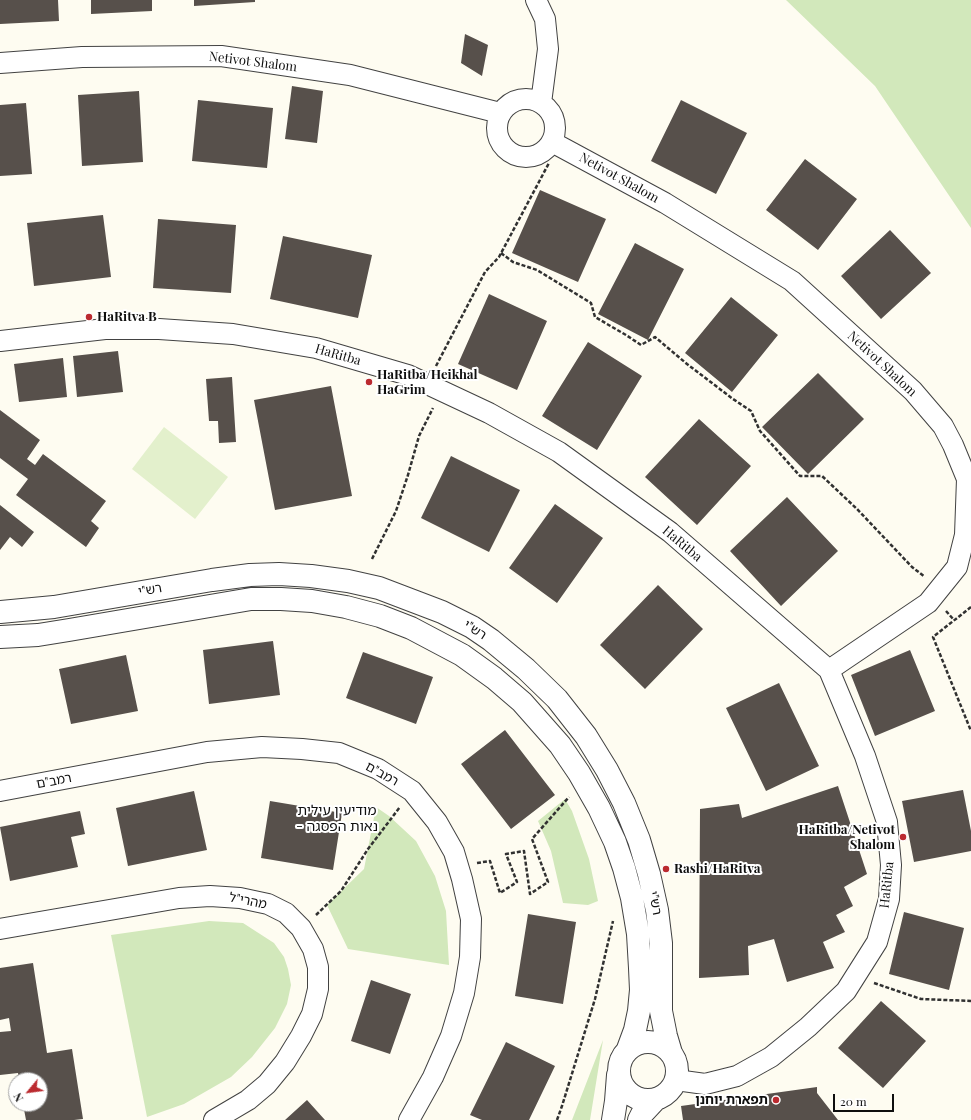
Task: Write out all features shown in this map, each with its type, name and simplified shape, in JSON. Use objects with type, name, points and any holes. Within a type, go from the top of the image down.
[{"type":"street","points":[[536,0],[545,19],[548,49],[541,103]]},
{"type":"street","name":"Netivot Shalom","points":[[0,63],[82,56],[220,56],[350,75],[500,113]]},
{"type":"street","points":[[523,99],[541,103],[548,109],[552,116],[555,125],[555,143],[534,156],[521,157],[512,154],[504,148],[499,141],[496,132],[500,113],[506,106],[514,101],[523,99]]},
{"type":"street","name":"Netivot Shalom","points":[[555,143],[665,203],[792,281],[859,341],[918,397],[943,426],[953,445],[967,479],[965,535],[957,567],[928,603],[829,670]]},
{"type":"street","name":"HaRitba","points":[[0,341],[105,329],[159,329],[233,334],[316,348],[408,375],[489,413],[559,452],[670,532],[829,670],[868,763],[887,822],[891,865],[889,899],[876,942],[846,991],[808,1027],[770,1057],[737,1076],[705,1084],[676,1080]]},
{"type":"street","name":"רש\"י","points":[[0,612],[54,607],[227,578],[250,575],[279,574],[334,579],[379,588],[442,612],[472,627],[491,640],[526,669],[557,699],[586,736],[607,770],[624,803],[639,840],[649,874],[657,910],[661,943],[661,1011],[671,1053]]},
{"type":"street","name":"רש\"י","points":[[0,637],[38,635],[251,599],[281,598],[312,601],[346,607],[380,616],[410,628],[462,655],[494,678],[522,702],[560,745],[579,773],[599,808],[615,842],[632,898],[638,934],[641,990],[635,1030],[628,1049]]},
{"type":"street","name":"רמב\"ם","points":[[0,791],[207,752],[262,747],[339,753],[378,769],[412,791],[437,822],[454,852],[471,919],[470,957],[464,994],[451,1036],[433,1077],[409,1120]]},
{"type":"street","name":"מהרי\"ל","points":[[0,929],[179,898],[210,896],[240,898],[268,904],[286,913],[301,928],[313,949],[318,967],[318,989],[312,1014],[285,1062],[267,1084],[248,1100],[214,1120]]},
{"type":"street","points":[[613,1120],[616,1102],[618,1065],[622,1056],[628,1049],[636,1044],[655,1042],[664,1046],[671,1053],[676,1062],[676,1080],[671,1089],[664,1096],[655,1100],[646,1101],[627,1093],[621,1084],[618,1075]]},
{"type":"street","points":[[639,1120],[642,1114],[655,1100]]},
{"type":"path","points":[[372,560],[396,511],[434,388],[485,272],[501,254],[555,143]]},
{"type":"path","points":[[501,254],[513,262],[537,270],[591,303],[595,317],[641,345],[655,337],[686,364],[751,411],[760,431],[800,476],[822,476],[857,509],[912,567],[940,588]]},
{"type":"path","points":[[971,607],[932,636],[971,731]]},
{"type":"path","points":[[301,928],[341,891],[368,849],[412,791]]},
{"type":"path","points":[[458,867],[490,861],[500,893],[517,882],[506,854],[524,851],[530,894],[548,882],[532,839],[572,793]]},
{"type":"path","points":[[557,1120],[595,999],[614,915]]},
{"type":"path","points":[[855,976],[921,999],[971,1001]]},
{"type":"green space","points":[[786,0],[971,0],[971,228],[875,86]]},
{"type":"green space","points":[[164,427],[228,477],[195,519],[132,469]]},
{"type":"green space","points":[[565,799],[572,811],[589,859],[598,901],[588,905],[563,903],[551,851],[538,821]]},
{"type":"green space","points":[[376,807],[389,816],[416,841],[435,876],[446,911],[449,965],[348,949],[327,905],[364,869]]},
{"type":"green space","points":[[209,921],[243,923],[274,943],[284,957],[288,969],[291,985],[287,1004],[275,1028],[252,1057],[231,1077],[184,1104],[147,1117],[111,935]]},
{"type":"green space","points":[[603,1040],[590,1120],[572,1120]]},
{"type":"building","points":[[0,0],[58,0],[59,21],[0,24]]},
{"type":"building","points":[[91,0],[152,0],[152,11],[91,14]]},
{"type":"building","points":[[194,0],[255,0],[255,2],[194,6]]},
{"type":"building","points":[[465,34],[488,45],[482,76],[461,63]]},
{"type":"building","points":[[292,86],[323,91],[317,143],[285,139]]},
{"type":"building","points":[[139,91],[143,162],[82,166],[78,95]]},
{"type":"building","points":[[198,100],[273,108],[267,168],[192,161]]},
{"type":"building","points":[[681,100],[747,133],[716,194],[651,161]]},
{"type":"building","points":[[26,103],[32,174],[0,176],[0,105]]},
{"type":"building","points":[[805,159],[857,199],[818,250],[766,210]]},
{"type":"building","points":[[540,190],[606,219],[578,282],[512,253]]},
{"type":"building","points":[[103,215],[111,277],[34,286],[27,223]]},
{"type":"building","points":[[158,219],[236,225],[231,293],[153,288]]},
{"type":"building","points":[[890,230],[931,273],[881,319],[841,276]]},
{"type":"building","points":[[283,236],[372,255],[358,318],[270,299]]},
{"type":"building","points":[[635,243],[684,269],[648,340],[598,314]]},
{"type":"building","points":[[489,294],[547,321],[517,390],[458,364]]},
{"type":"building","points":[[731,297],[778,335],[732,392],[685,353]]},
{"type":"building","points":[[588,342],[642,376],[597,450],[542,416]]},
{"type":"building","points":[[118,351],[123,392],[77,397],[73,356]]},
{"type":"building","points":[[63,358],[67,397],[19,402],[14,364]]},
{"type":"building","points":[[818,373],[864,419],[808,474],[762,427]]},
{"type":"building","points":[[232,377],[236,442],[219,443],[218,421],[209,421],[206,379]]},
{"type":"building","points":[[331,386],[352,496],[275,510],[254,400]]},
{"type":"building","points":[[0,410],[40,440],[27,459],[35,465],[43,454],[106,501],[91,521],[99,528],[86,547],[16,495],[28,479],[0,458]]},
{"type":"building","points":[[699,419],[751,466],[697,525],[645,477]]},
{"type":"building","points":[[451,456],[520,490],[489,552],[421,518]]},
{"type":"building","points":[[787,497],[838,551],[781,606],[730,551]]},
{"type":"building","points":[[555,504],[603,538],[557,603],[509,568]]},
{"type":"building","points":[[0,505],[34,532],[22,547],[10,537],[0,550]]},
{"type":"building","points":[[658,585],[703,629],[645,689],[600,645]]},
{"type":"building","points":[[273,641],[280,695],[209,704],[203,650]]},
{"type":"building","points":[[910,650],[935,711],[875,736],[851,675]]},
{"type":"building","points":[[363,652],[433,677],[416,724],[346,698]]},
{"type":"building","points":[[126,655],[138,711],[71,724],[59,669]]},
{"type":"building","points":[[779,683],[819,766],[766,791],[726,708]]},
{"type":"building","points":[[505,730],[555,795],[511,829],[461,764]]},
{"type":"building","points":[[838,786],[867,874],[844,887],[853,906],[836,915],[845,932],[823,942],[834,968],[787,982],[774,939],[748,946],[749,975],[699,978],[700,809],[739,804],[742,818]]},
{"type":"building","points":[[963,790],[971,831],[971,851],[914,862],[902,801]]},
{"type":"building","points":[[194,791],[207,850],[128,866],[116,808]]},
{"type":"building","points":[[270,801],[342,813],[333,870],[261,858]]},
{"type":"building","points":[[80,811],[85,834],[71,837],[78,867],[10,881],[0,827]]},
{"type":"building","points":[[904,912],[964,928],[949,990],[889,974]]},
{"type":"building","points":[[528,914],[576,922],[563,1004],[515,996]]},
{"type":"building","points":[[33,963],[47,1053],[72,1049],[83,1119],[26,1120],[24,1112],[48,1112],[48,1072],[8,1072],[8,1074],[0,1075],[0,1032],[11,1031],[9,1018],[0,1020],[0,968]]},
{"type":"building","points":[[371,980],[411,994],[390,1054],[351,1041]]},
{"type":"building","points":[[881,1001],[926,1041],[883,1088],[838,1048]]},
{"type":"building","points":[[506,1042],[555,1066],[529,1120],[482,1120],[470,1115]]},
{"type":"building","name":"תפארת יוחנן","points":[[817,1087],[817,1093],[838,1120],[683,1120],[681,1106]]},
{"type":"building","points":[[307,1100],[325,1120],[285,1120]]},
{"type":"place","name":"HaRitva B","points":[[89,317]]},
{"type":"place","name":"HaRitba/Heikhal HaGrim","points":[[369,382]]},
{"type":"place","name":"HaRitba/Netivot Shalom","points":[[903,837]]},
{"type":"place","name":"Rashi/HaRitva","points":[[666,869]]},
{"type":"place","name":"תפארת יוחנן","points":[[776,1100]]},
{"type":"district","name":"מודיעין עילית - נאות הפסגה","points":[[337,820]]}]
